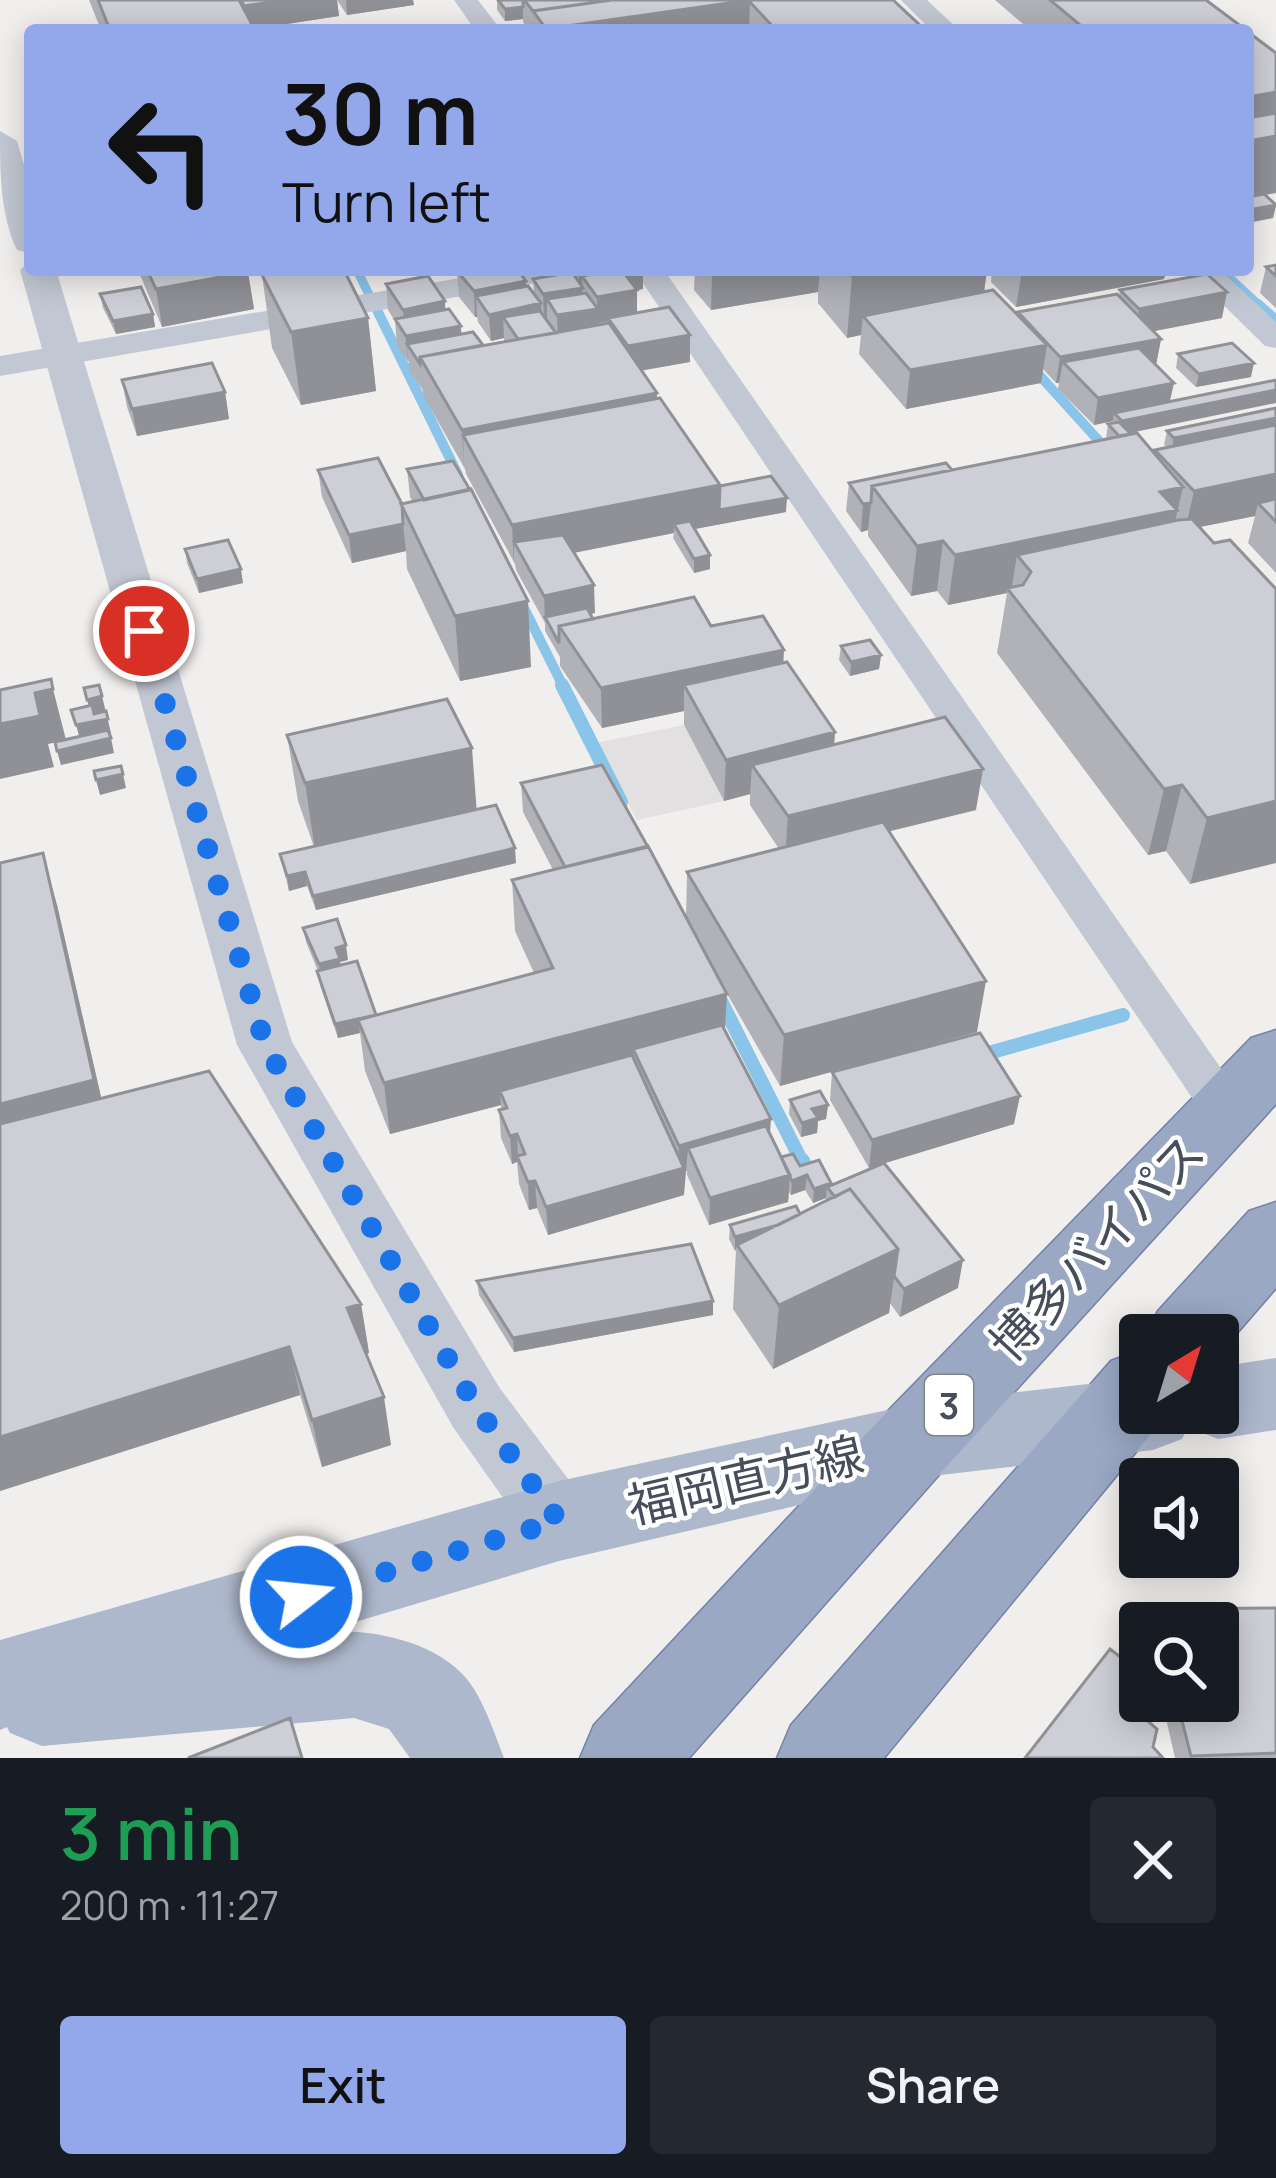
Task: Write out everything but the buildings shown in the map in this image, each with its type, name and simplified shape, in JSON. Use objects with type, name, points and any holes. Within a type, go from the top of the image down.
[{"type":"highway","name":"博多バイパス","points":[[627,1758],[1250,1083]]},
{"type":"highway","points":[[1205,1314],[1276,1234]]},
{"type":"highway","points":[[824,1758],[1119,1423]]},
{"type":"main road","points":[[1239,1400],[1276,1394]]},
{"type":"main road","name":"福岡直方線","points":[[0,1685],[559,1521],[915,1441],[1119,1408]]},
{"type":"main road","points":[[0,1704],[354,1674],[392,1680],[423,1697],[447,1726],[457,1758]]},
{"type":"street","points":[[913,0],[939,24]]},
{"type":"street","points":[[0,141],[24,222]]},
{"type":"street","points":[[40,276],[265,1045],[476,1407],[559,1521]]},
{"type":"street","points":[[0,366],[525,276]]},
{"type":"street","points":[[653,276],[1250,1083]]},
{"type":"street","points":[[1209,276],[1276,339]]},
{"type":"shaded area","points":[[684,725],[724,801],[637,820],[595,743]]},
{"type":"waterway","points":[[360,276],[375,307]]},
{"type":"waterway","points":[[1227,276],[1261,307]]},
{"type":"waterway","points":[[374,304],[458,475]]},
{"type":"waterway","points":[[1258,304],[1276,320]]},
{"type":"waterway","points":[[1031,366],[1109,452]]},
{"type":"waterway","points":[[521,602],[564,688]]},
{"type":"waterway","points":[[562,685],[621,802]]},
{"type":"waterway","points":[[720,999],[803,1164]]},
{"type":"waterway","points":[[978,1056],[1123,1015]]},
{"type":"waterway","points":[[802,1161],[810,1178]]},
{"type":"route","points":[[144,631],[265,1045],[476,1407],[559,1521],[301,1597]]}]
